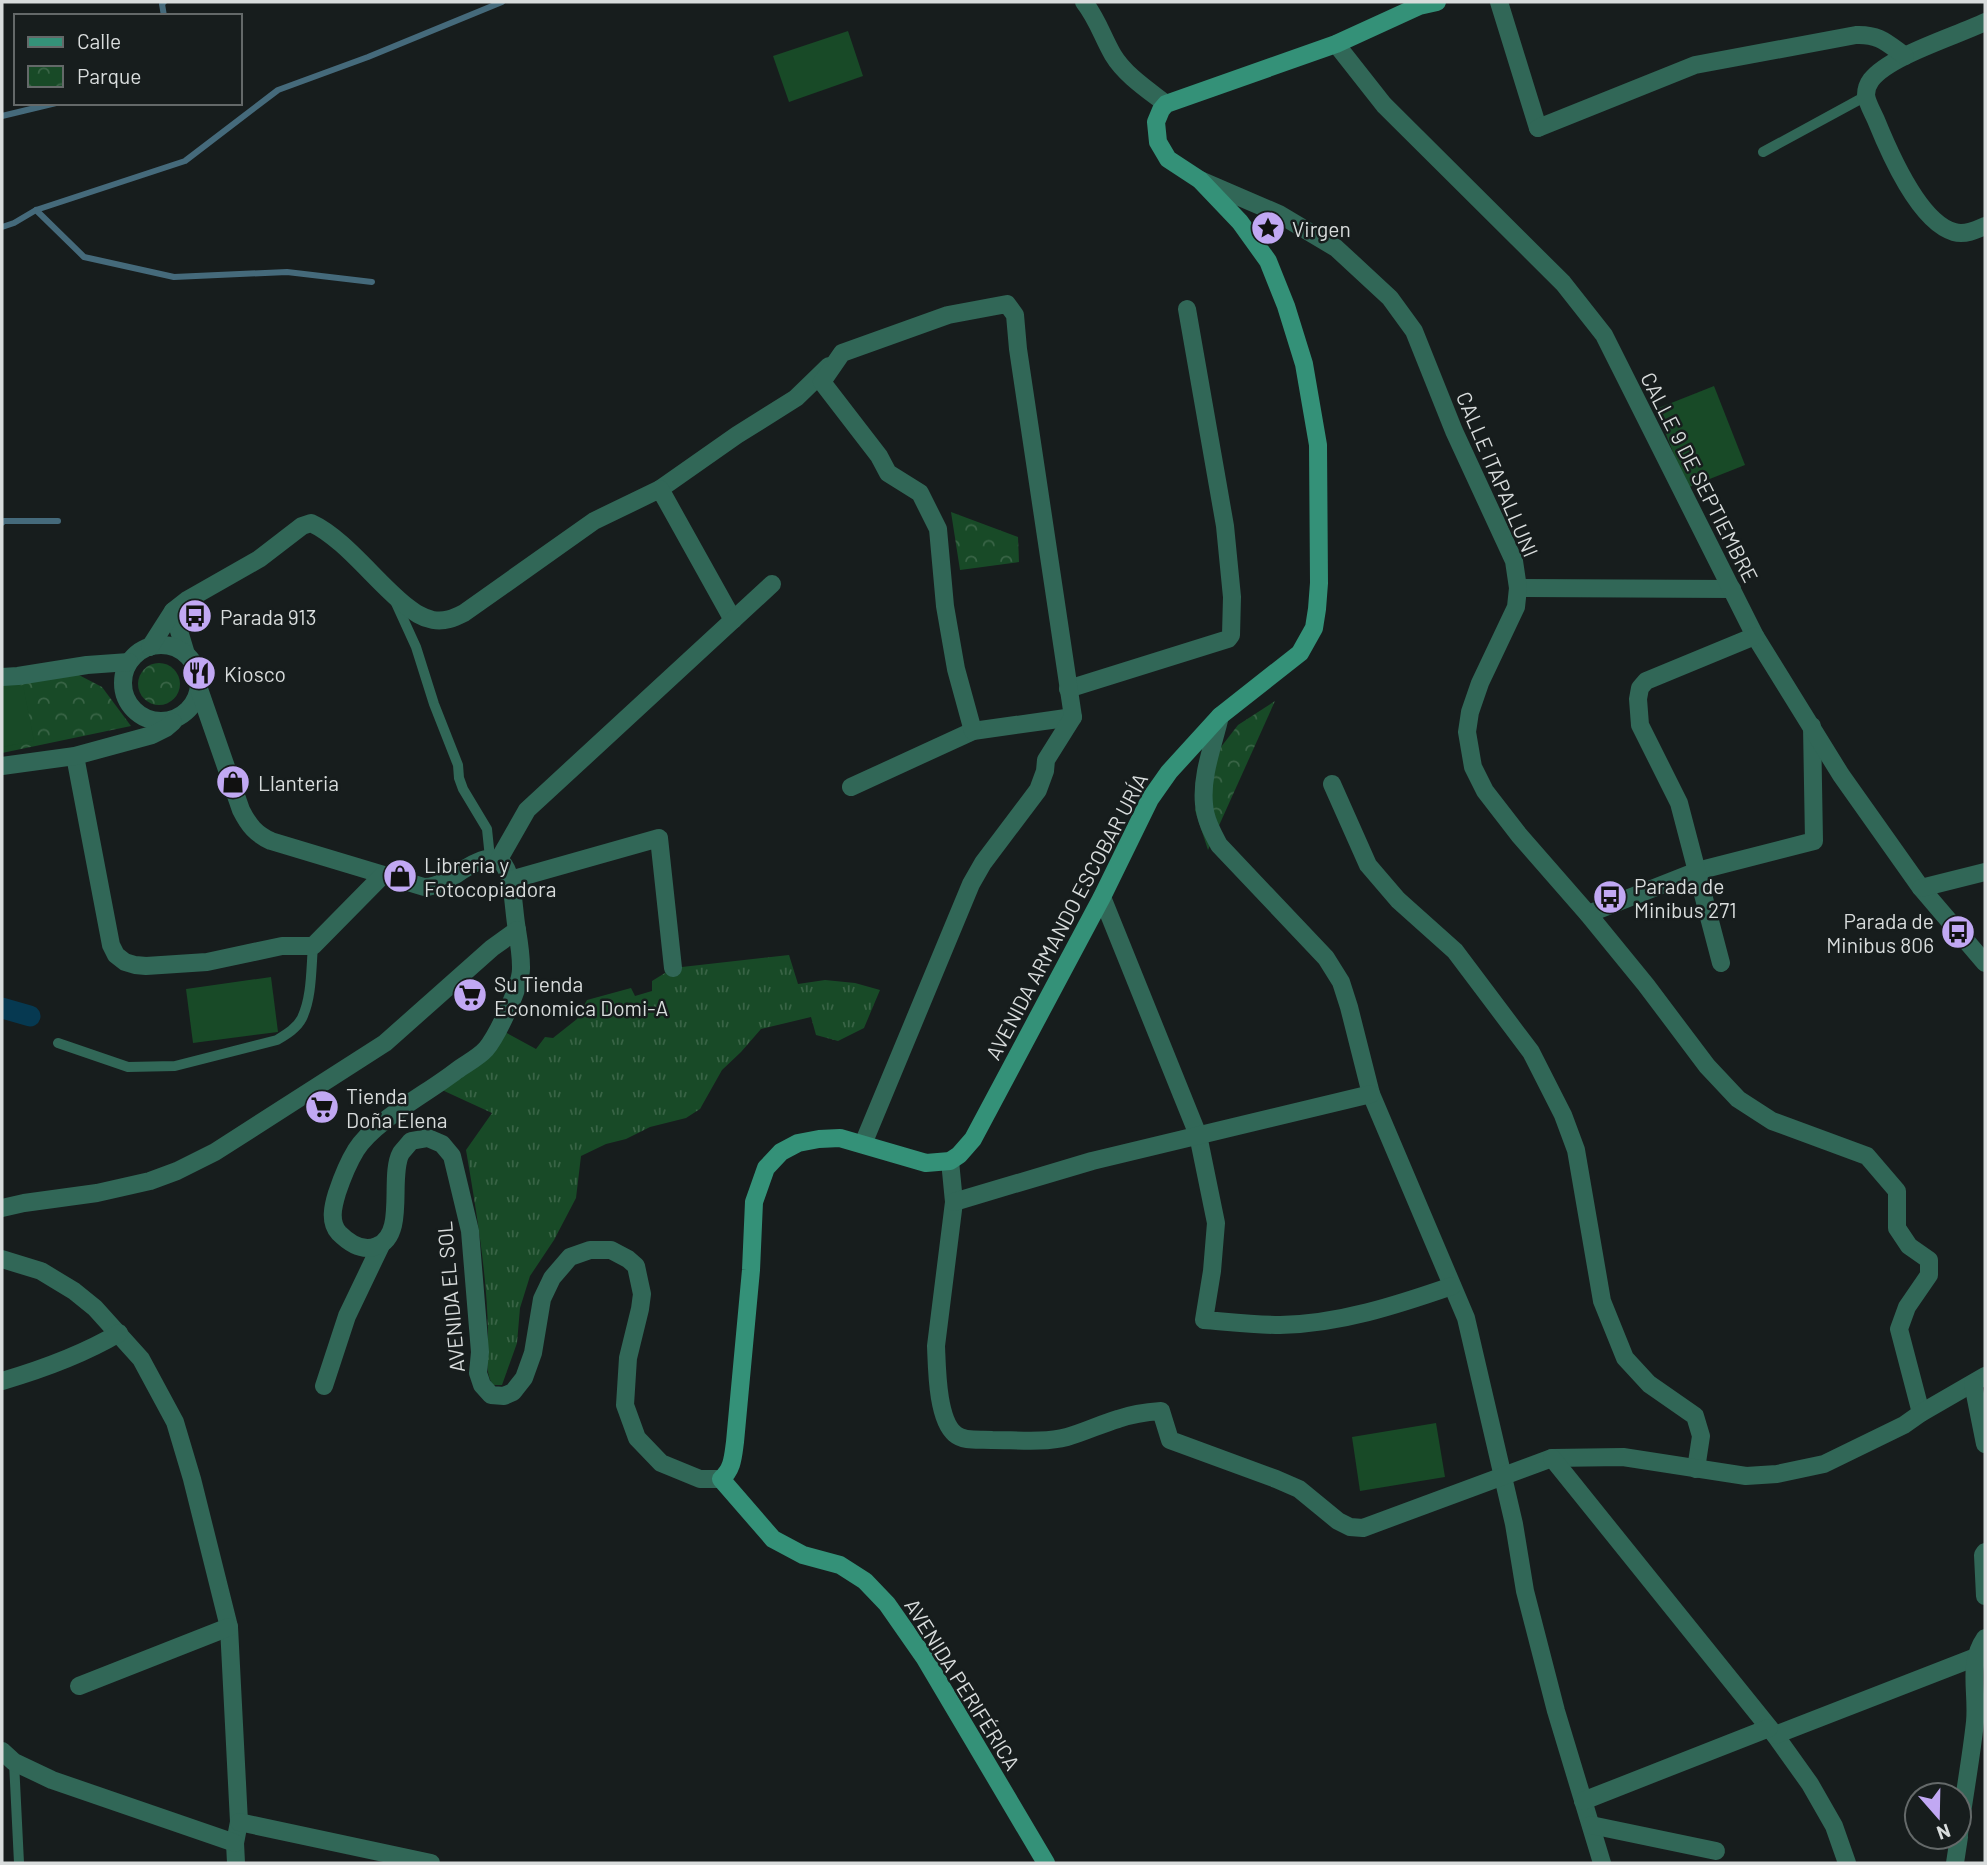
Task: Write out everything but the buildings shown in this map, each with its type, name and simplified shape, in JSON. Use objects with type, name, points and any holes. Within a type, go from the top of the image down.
[{"type":"main road","points":[[1166,104],[1336,44],[1424,3]]},
{"type":"main road","name":"AVENIDA ARMANDO ESCOBAR URÍA","points":[[950,1161],[973,1139],[1102,897],[1150,799],[1169,772],[1220,716],[1300,653],[1314,628],[1319,583],[1318,445],[1304,363],[1268,261],[1240,222],[1200,180],[1168,159],[1158,142],[1156,122],[1166,104]]},
{"type":"main road","points":[[721,1479],[728,1473],[732,1463],[735,1442],[751,1270],[754,1202],[765,1168],[781,1152],[798,1143],[841,1138],[926,1163],[950,1161]]},
{"type":"main road","name":"AVENIDA PERIFÉRICA","points":[[721,1479],[773,1539],[803,1555],[840,1565],[865,1581],[887,1604],[924,1657],[1046,1863]]},
{"type":"street","points":[[1084,2],[1095,17],[1114,57],[1139,84],[1166,104]]},
{"type":"street","points":[[1499,2],[1538,128],[1695,65],[1868,34],[1878,37],[1905,56]]},
{"type":"street","points":[[1985,22],[1905,56],[1872,79],[1866,96],[1880,131],[1909,188],[1930,215],[1942,226],[1956,233],[1972,232],[1985,226]]},
{"type":"street","name":"CALLE 9 DE SEPTIEMBRE","points":[[1336,44],[1384,105],[1563,283],[1604,335],[1755,636],[1841,775],[1921,888],[1985,963]]},
{"type":"street","name":"CALLE ITAPALLUNI","points":[[1200,180],[1279,214],[1336,248],[1390,298],[1414,331],[1454,431],[1514,561],[1518,589],[1516,607],[1480,683],[1470,712],[1467,732],[1473,767],[1492,800],[1646,985],[1707,1066],[1738,1099],[1772,1121],[1867,1156],[1896,1191],[1897,1228],[1909,1246],[1929,1260],[1929,1275],[1907,1307],[1899,1329],[1921,1413]]},
{"type":"street","points":[[150,647],[173,611],[258,559],[302,526],[311,523],[329,533],[393,595],[421,617],[435,621],[448,620],[464,613],[594,521],[660,489],[796,398],[842,353],[948,315],[1007,304],[1015,315],[1073,718],[1046,760],[1038,790],[983,863],[971,884],[863,1144]]},
{"type":"street","points":[[1068,689],[1228,639],[1231,635],[1232,597],[1225,526],[1187,309]]},
{"type":"street","points":[[842,353],[822,382],[879,456],[888,473],[920,493],[938,529],[956,668],[973,731]]},
{"type":"street","points":[[660,489],[733,620]]},
{"type":"street","points":[[173,611],[186,654],[194,664],[199,689],[242,810],[248,824],[258,835],[382,876],[432,887],[475,862],[494,859],[527,810],[772,584]]},
{"type":"street","points":[[1518,589],[1732,589]]},
{"type":"street","points":[[1721,963],[1679,803],[1640,726],[1637,699],[1640,688],[1646,681],[1755,636]]},
{"type":"street","points":[[154,728],[124,696],[124,673],[138,652],[150,647],[163,645],[186,654]]},
{"type":"street","points":[[2,677],[129,662]]},
{"type":"street","points":[[87,665],[122,686]]},
{"type":"street","points":[[2,766],[75,755],[154,728],[166,728],[195,701],[199,689]]},
{"type":"street","points":[[183,714],[216,736]]},
{"type":"street","points":[[1220,716],[1206,774],[1203,802],[1208,822],[1219,845],[1326,958],[1341,982],[1371,1094],[1466,1318],[1514,1524],[1525,1591],[1556,1710],[1602,1863]]},
{"type":"street","points":[[851,787],[973,731],[1073,718]]},
{"type":"street","points":[[1588,914],[1697,871],[1814,841],[1812,726]]},
{"type":"street","points":[[75,755],[111,945],[125,962],[146,966],[207,962],[282,946],[313,946],[382,876]]},
{"type":"street","points":[[1332,784],[1368,865],[1398,900],[1455,951],[1531,1052],[1563,1115],[1576,1150],[1602,1301],[1625,1358],[1649,1384],[1695,1416],[1702,1436],[1696,1468]]},
{"type":"street","points":[[510,880],[659,838],[673,968]]},
{"type":"street","points":[[381,1245],[369,1249],[357,1246],[335,1229],[332,1210],[342,1178],[357,1148],[377,1126],[486,1049],[511,1005],[522,970],[510,880],[505,869],[494,859]]},
{"type":"street","points":[[1921,888],[1985,872]]},
{"type":"street","points":[[1102,897],[1198,1135],[1216,1223],[1205,1320],[1280,1325],[1342,1318],[1406,1302],[1452,1286]]},
{"type":"street","points":[[2,1208],[97,1193],[150,1181],[215,1152],[385,1043],[492,948],[517,930]]},
{"type":"street","points":[[954,1202],[1092,1161],[1371,1094]]},
{"type":"street","name":"AVENIDA EL SOL","points":[[381,1245],[390,1235],[401,1154],[411,1141],[428,1138],[442,1144],[452,1156],[470,1231],[480,1352],[478,1373],[482,1385],[491,1395],[505,1396],[513,1392],[524,1378],[533,1353],[542,1299],[552,1278],[570,1257],[590,1250],[611,1250],[628,1259],[636,1266],[642,1294],[628,1358],[625,1405],[637,1438],[661,1463],[700,1479],[721,1479]]},
{"type":"street","points":[[950,1161],[954,1202],[936,1346],[937,1370],[944,1416],[956,1435],[967,1439],[1064,1438],[1116,1419],[1161,1411],[1170,1440],[1299,1489],[1324,1511],[1350,1527],[1363,1528],[1552,1458],[1623,1457],[1746,1476],[1777,1474],[1824,1464],[1904,1425],[1979,1380],[1985,1444]]},
{"type":"street","points":[[324,1386],[347,1316],[381,1245]]},
{"type":"street","points":[[2,1259],[41,1271],[74,1291],[95,1308],[141,1359],[174,1422],[192,1479],[229,1627],[239,1822],[235,1843],[238,1863]]},
{"type":"street","points":[[2,1381],[37,1371],[89,1350],[119,1333]]},
{"type":"street","points":[[1552,1458],[1772,1731],[1810,1784],[1834,1826],[1847,1863]]},
{"type":"street","points":[[1985,1552],[1985,1596]]},
{"type":"street","points":[[79,1686],[229,1627]]},
{"type":"street","points":[[1967,1781],[1976,1718],[1973,1668],[1978,1648],[1985,1638]]},
{"type":"street","points":[[1583,1801],[1976,1657]]},
{"type":"street","points":[[8,1756],[52,1780],[235,1843]]},
{"type":"street","points":[[239,1822],[431,1863]]},
{"type":"street","points":[[1591,1825],[1716,1851]]},
{"type":"lane","points":[[1763,152],[1866,96]]},
{"type":"lane","points":[[393,595],[416,647],[434,704],[458,765],[463,789],[487,830],[494,859]]},
{"type":"lane","points":[[58,1044],[128,1067],[175,1066],[277,1040],[302,1020],[313,946]]},
{"type":"lane","points":[[8,1756],[19,1863]]},
{"type":"green space","points":[[848,31],[863,76],[789,102],[773,56]]},
{"type":"green space","points":[[1714,386],[1745,465],[1687,488],[1656,409]]},
{"type":"green space","points":[[951,512],[1018,537],[1019,562],[960,570]]},
{"type":"green space","points":[[159,663],[174,669],[180,684],[174,699],[159,705],[144,699],[138,684],[144,669]]},
{"type":"green space","points":[[75,673],[102,687],[131,726],[2,753],[2,685]]},
{"type":"green space","points":[[23,685],[34,741],[2,747],[2,689]]},
{"type":"green space","points":[[1275,701],[1208,850],[1195,810],[1207,765],[1238,725]]},
{"type":"green space","points":[[789,955],[798,984],[825,980],[855,983],[880,990],[864,1028],[838,1041],[816,1035],[811,1017],[761,1029],[722,1070],[700,1109],[686,1118],[650,1127],[581,1156],[576,1198],[554,1240],[530,1276],[520,1308],[517,1343],[502,1385],[493,1385],[487,1367],[488,1333],[483,1264],[466,1150],[492,1113],[442,1090],[505,1032],[536,1049],[545,1037],[553,1038],[577,1019],[587,1000],[631,988],[635,996],[652,991],[652,981],[673,968]]},
{"type":"green space","points":[[271,977],[278,1032],[193,1043],[186,989]]},
{"type":"green space","points":[[1436,1423],[1445,1477],[1360,1491],[1352,1437]]},
{"type":"waterway","points":[[164,2],[164,14]]},
{"type":"waterway","points":[[2,227],[36,210],[185,161],[278,90],[368,57],[502,2]]},
{"type":"waterway","points":[[2,116],[48,105]]},
{"type":"waterway","points":[[36,210],[84,257],[174,277],[287,272],[372,282]]},
{"type":"waterway","points":[[2,523],[58,521]]},
{"type":"waterway","points":[[2,1008],[30,1016]]},
{"type":"place","name":"Virgen","points":[[1268,228]]},
{"type":"place","name":"Parada 913","points":[[195,616]]},
{"type":"place","name":"Kiosco","points":[[199,673]]},
{"type":"place","name":"Llanteria","points":[[233,782]]},
{"type":"place","name":"Libreria y Fotocopiadora","points":[[400,876]]},
{"type":"place","name":"Parada de Minibus 271","points":[[1610,897]]},
{"type":"place","name":"Parada de Minibus 806","points":[[1958,932]]},
{"type":"place","name":"Su Tienda Economica Domi-A","points":[[470,995]]},
{"type":"place","name":"Tienda Doña Elena","points":[[322,1107]]}]
